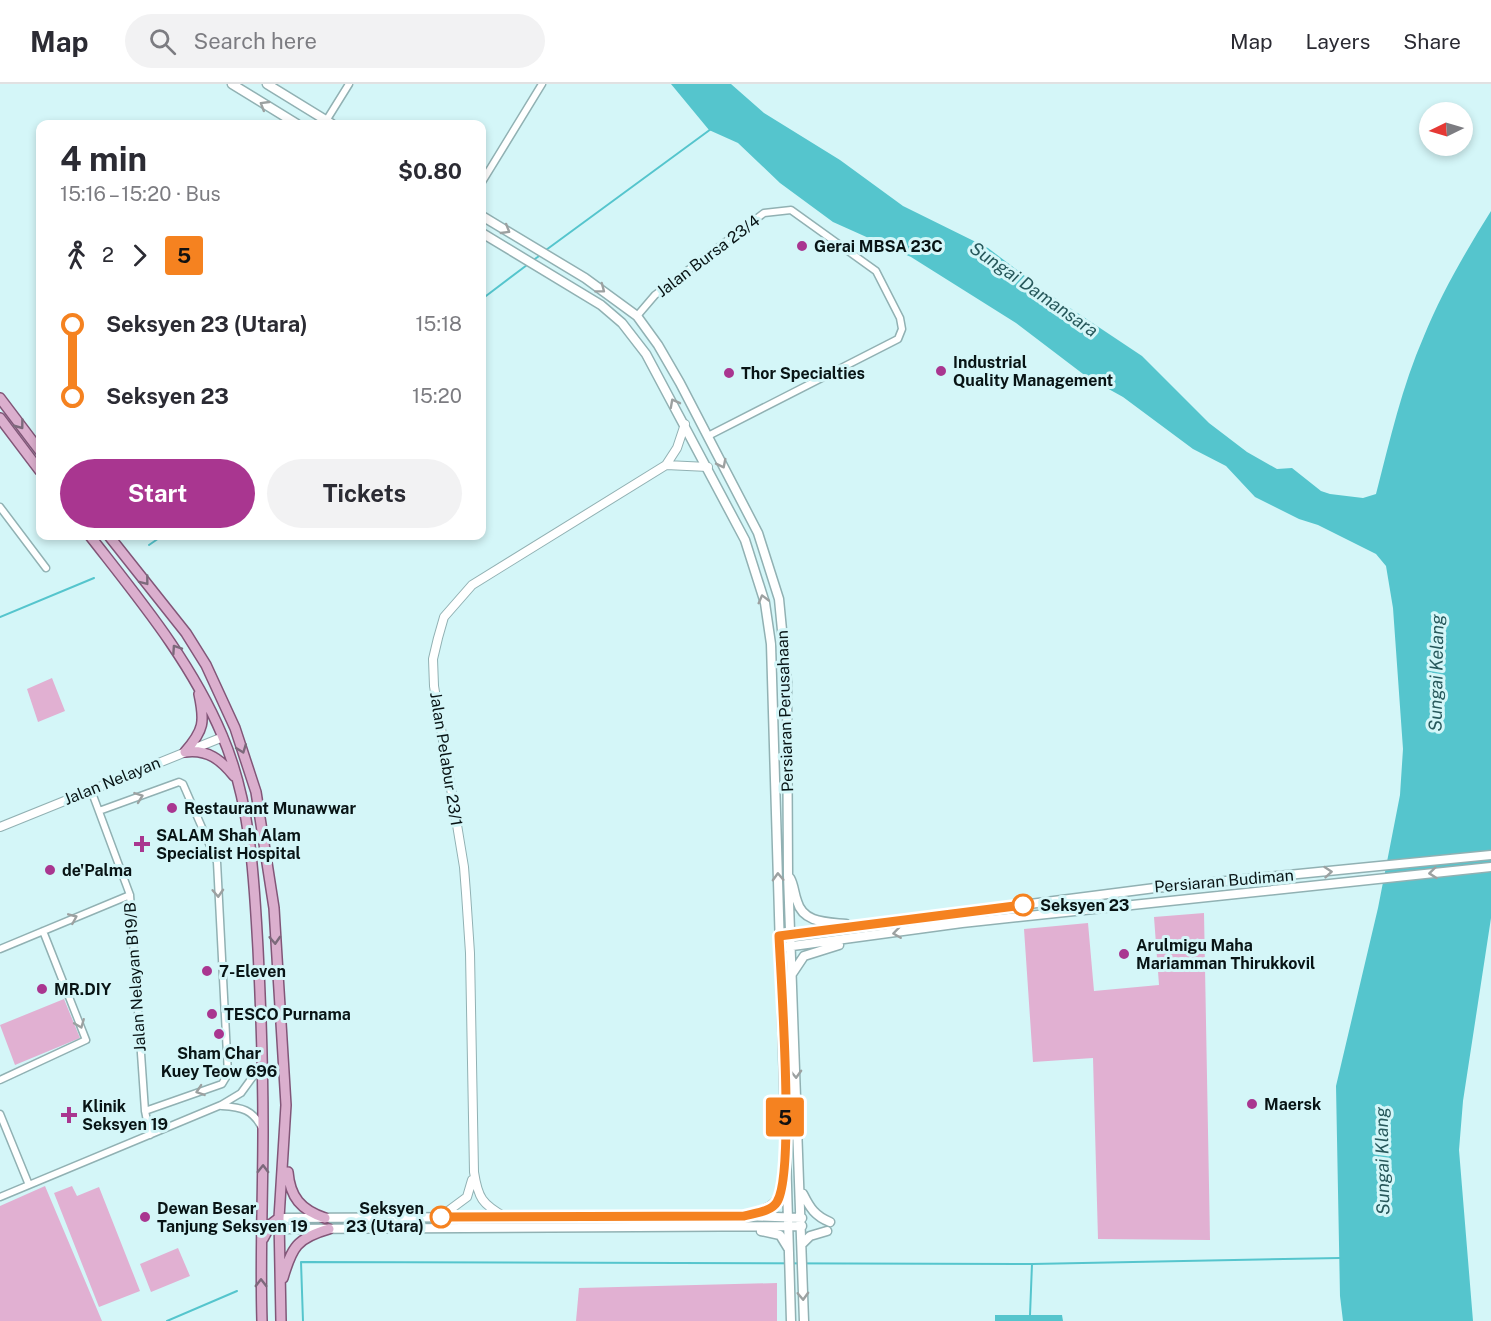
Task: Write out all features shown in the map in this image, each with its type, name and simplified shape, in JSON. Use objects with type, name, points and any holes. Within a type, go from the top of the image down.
[{"type":"main road","points":[[232,84],[290,120]]},
{"type":"main road","points":[[267,84],[324,120]]},
{"type":"main road","name":"Persiaran Perusahaan","points":[[486,218],[585,278],[637,316],[658,345],[758,533],[779,599],[787,682],[788,875],[804,1321]]},
{"type":"main road","name":"Persiaran Perusahaan","points":[[486,235],[601,305],[622,323],[646,354],[745,540],[765,603],[771,644],[791,1321]]},
{"type":"main road","points":[[0,398],[36,446]]},
{"type":"main road","points":[[2,421],[36,466]]},
{"type":"main road","points":[[93,540],[166,634],[196,680],[223,737],[238,781],[252,854],[262,1063],[262,1321]]},
{"type":"main road","points":[[112,540],[186,633],[206,665],[229,714],[256,792],[274,908],[286,1105],[286,1145],[279,1218],[261,1245]]},
{"type":"main road","points":[[185,752],[198,736],[202,725],[196,680]]},
{"type":"main road","points":[[223,737],[230,727],[229,714]]},
{"type":"main road","points":[[185,752],[196,750],[214,756],[238,781]]},
{"type":"main road","name":"Persiaran Budiman","points":[[779,936],[1155,888],[1491,855]]},
{"type":"main road","name":"Persiaran Budiman","points":[[780,948],[963,924],[1491,867]]},
{"type":"main road","points":[[788,875],[794,886],[797,902],[806,916],[818,921],[862,925]]},
{"type":"main road","points":[[792,974],[804,956],[860,939]]},
{"type":"main road","points":[[744,1216],[768,1209],[778,1202],[782,1185],[785,1134]]},
{"type":"main road","points":[[286,1145],[291,1193],[310,1212],[325,1218]]},
{"type":"main road","points":[[801,1188],[811,1211],[828,1226],[810,1236],[802,1249]]},
{"type":"main road","points":[[262,1208],[275,1227],[281,1321]]},
{"type":"main road","points":[[279,1218],[744,1216],[802,1222]]},
{"type":"main road","points":[[275,1227],[329,1229],[744,1228],[788,1222]]},
{"type":"main road","points":[[744,1228],[780,1235],[790,1254]]},
{"type":"main road","points":[[280,1290],[293,1248],[311,1234],[329,1229]]},
{"type":"street","points":[[331,120],[349,84]]},
{"type":"street","points":[[486,175],[542,84]]},
{"type":"street","name":"Jalan Bursa 23/4","points":[[637,316],[655,295],[764,213],[791,210],[876,271],[900,318],[902,329],[898,339],[708,436]]},
{"type":"street","points":[[666,465],[677,448],[685,424]]},
{"type":"street","points":[[666,465],[708,467]]},
{"type":"street","name":"Jalan Pelabur 23/1","points":[[505,1217],[481,1201],[474,1172],[470,963],[464,867],[434,686],[433,659],[444,617],[480,579],[666,465]]},
{"type":"street","points":[[0,508],[46,568]]},
{"type":"street","name":"Jalan Nelayan","points":[[0,826],[223,737]]},
{"type":"street","points":[[99,811],[179,782],[187,787],[217,862],[228,1074],[222,1084],[144,1111]]},
{"type":"street","name":"Jalan Nelayan B19/B","points":[[91,790],[130,895],[144,1111],[150,1135]]},
{"type":"street","points":[[0,949],[130,895]]},
{"type":"street","points":[[0,1080],[86,1040],[43,931]]},
{"type":"street","points":[[0,1197],[221,1106],[241,1093],[262,1063]]},
{"type":"street","points":[[221,1106],[246,1109],[257,1117],[263,1131]]},
{"type":"street","points":[[0,1114],[29,1185]]},
{"type":"street","name":"Jalan Pelabur 23/1","points":[[441,1217],[467,1197],[474,1172]]},
{"type":"shaded area","points":[[52,678],[65,711],[38,722],[27,689]]},
{"type":"shaded area","points":[[1204,913],[1210,1240],[1098,1239],[1093,1058],[1033,1062],[1024,929],[1088,923],[1094,991],[1159,985],[1154,917]]},
{"type":"shaded area","points":[[64,999],[80,1038],[15,1065],[0,1025]]},
{"type":"shaded area","points":[[45,1186],[102,1321],[0,1321],[0,1206]]},
{"type":"shaded area","points":[[72,1186],[77,1196],[99,1187],[140,1291],[99,1307],[54,1193]]},
{"type":"shaded area","points":[[178,1248],[190,1276],[151,1292],[140,1264]]},
{"type":"shaded area","points":[[777,1283],[777,1321],[576,1321],[579,1288]]},
{"type":"water","points":[[671,84],[731,84],[764,113],[840,160],[903,206],[988,248],[1046,292],[1142,356],[1209,423],[1247,452],[1277,469],[1292,468],[1321,491],[1330,494],[1363,498],[1376,494],[1397,414],[1416,355],[1447,288],[1491,211],[1491,918],[1463,1101],[1459,1150],[1473,1321],[1343,1321],[1340,1296],[1336,1086],[1378,908],[1400,795],[1403,749],[1393,608],[1386,566],[1376,554],[1255,497],[1226,466],[1193,449],[1123,397],[1087,377],[1016,323],[911,257],[833,222],[780,183],[738,143],[709,130]]},
{"type":"water","points":[[995,1315],[1062,1315],[1063,1321],[995,1321]]},
{"type":"waterway","points":[[546,250],[711,129]]},
{"type":"waterway","points":[[532,261],[542,254]]},
{"type":"waterway","points":[[486,296],[527,265]]},
{"type":"waterway","points":[[149,545],[156,540]]},
{"type":"waterway","points":[[0,617],[94,578]]},
{"type":"waterway","points":[[303,1321],[301,1262],[1032,1264],[1340,1258]]},
{"type":"waterway","points":[[1030,1315],[1032,1264]]},
{"type":"waterway","points":[[167,1321],[237,1291]]},
{"type":"bus line","name":"5","points":[[441,1217],[744,1216],[774,1206],[778,1202],[782,1185],[785,1134],[779,936],[1023,905]]},
{"type":"place","name":"Gerai MBSA 23C","points":[[802,246]]},
{"type":"place","name":"Industrial Quality Management","points":[[941,371]]},
{"type":"place","name":"Thor Specialties","points":[[729,373]]},
{"type":"place","name":"Restaurant Munawwar","points":[[172,808]]},
{"type":"place","name":"SALAM Shah Alam Specialist Hospital","points":[[142,844]]},
{"type":"place","name":"de'Palma","points":[[50,870]]},
{"type":"place","name":"Seksyen 23","points":[[1023,905]]},
{"type":"place","name":"Arulmigu Maha Mariamman Thirukkovil","points":[[1124,954]]},
{"type":"place","name":"7-Eleven","points":[[207,971]]},
{"type":"place","name":"MR.DIY","points":[[42,989]]},
{"type":"place","name":"TESCO Purnama","points":[[212,1014]]},
{"type":"place","name":"Sham Char Kuey Teow 696","points":[[219,1034]]},
{"type":"place","name":"Maersk","points":[[1252,1104]]},
{"type":"place","name":"Klinik Seksyen 19","points":[[69,1115]]},
{"type":"place","name":"Dewan Besar Tanjung Seksyen 19","points":[[145,1217]]},
{"type":"place","name":"Seksyen 23 (Utara)","points":[[441,1217]]},
{"type":"water label","name":"Sungai Damansara","points":[[1034,289]]},
{"type":"water label","name":"Sungai Kelang","points":[[1436,673]]},
{"type":"water label","name":"Sungai Klang","points":[[1382,1161]]}]
